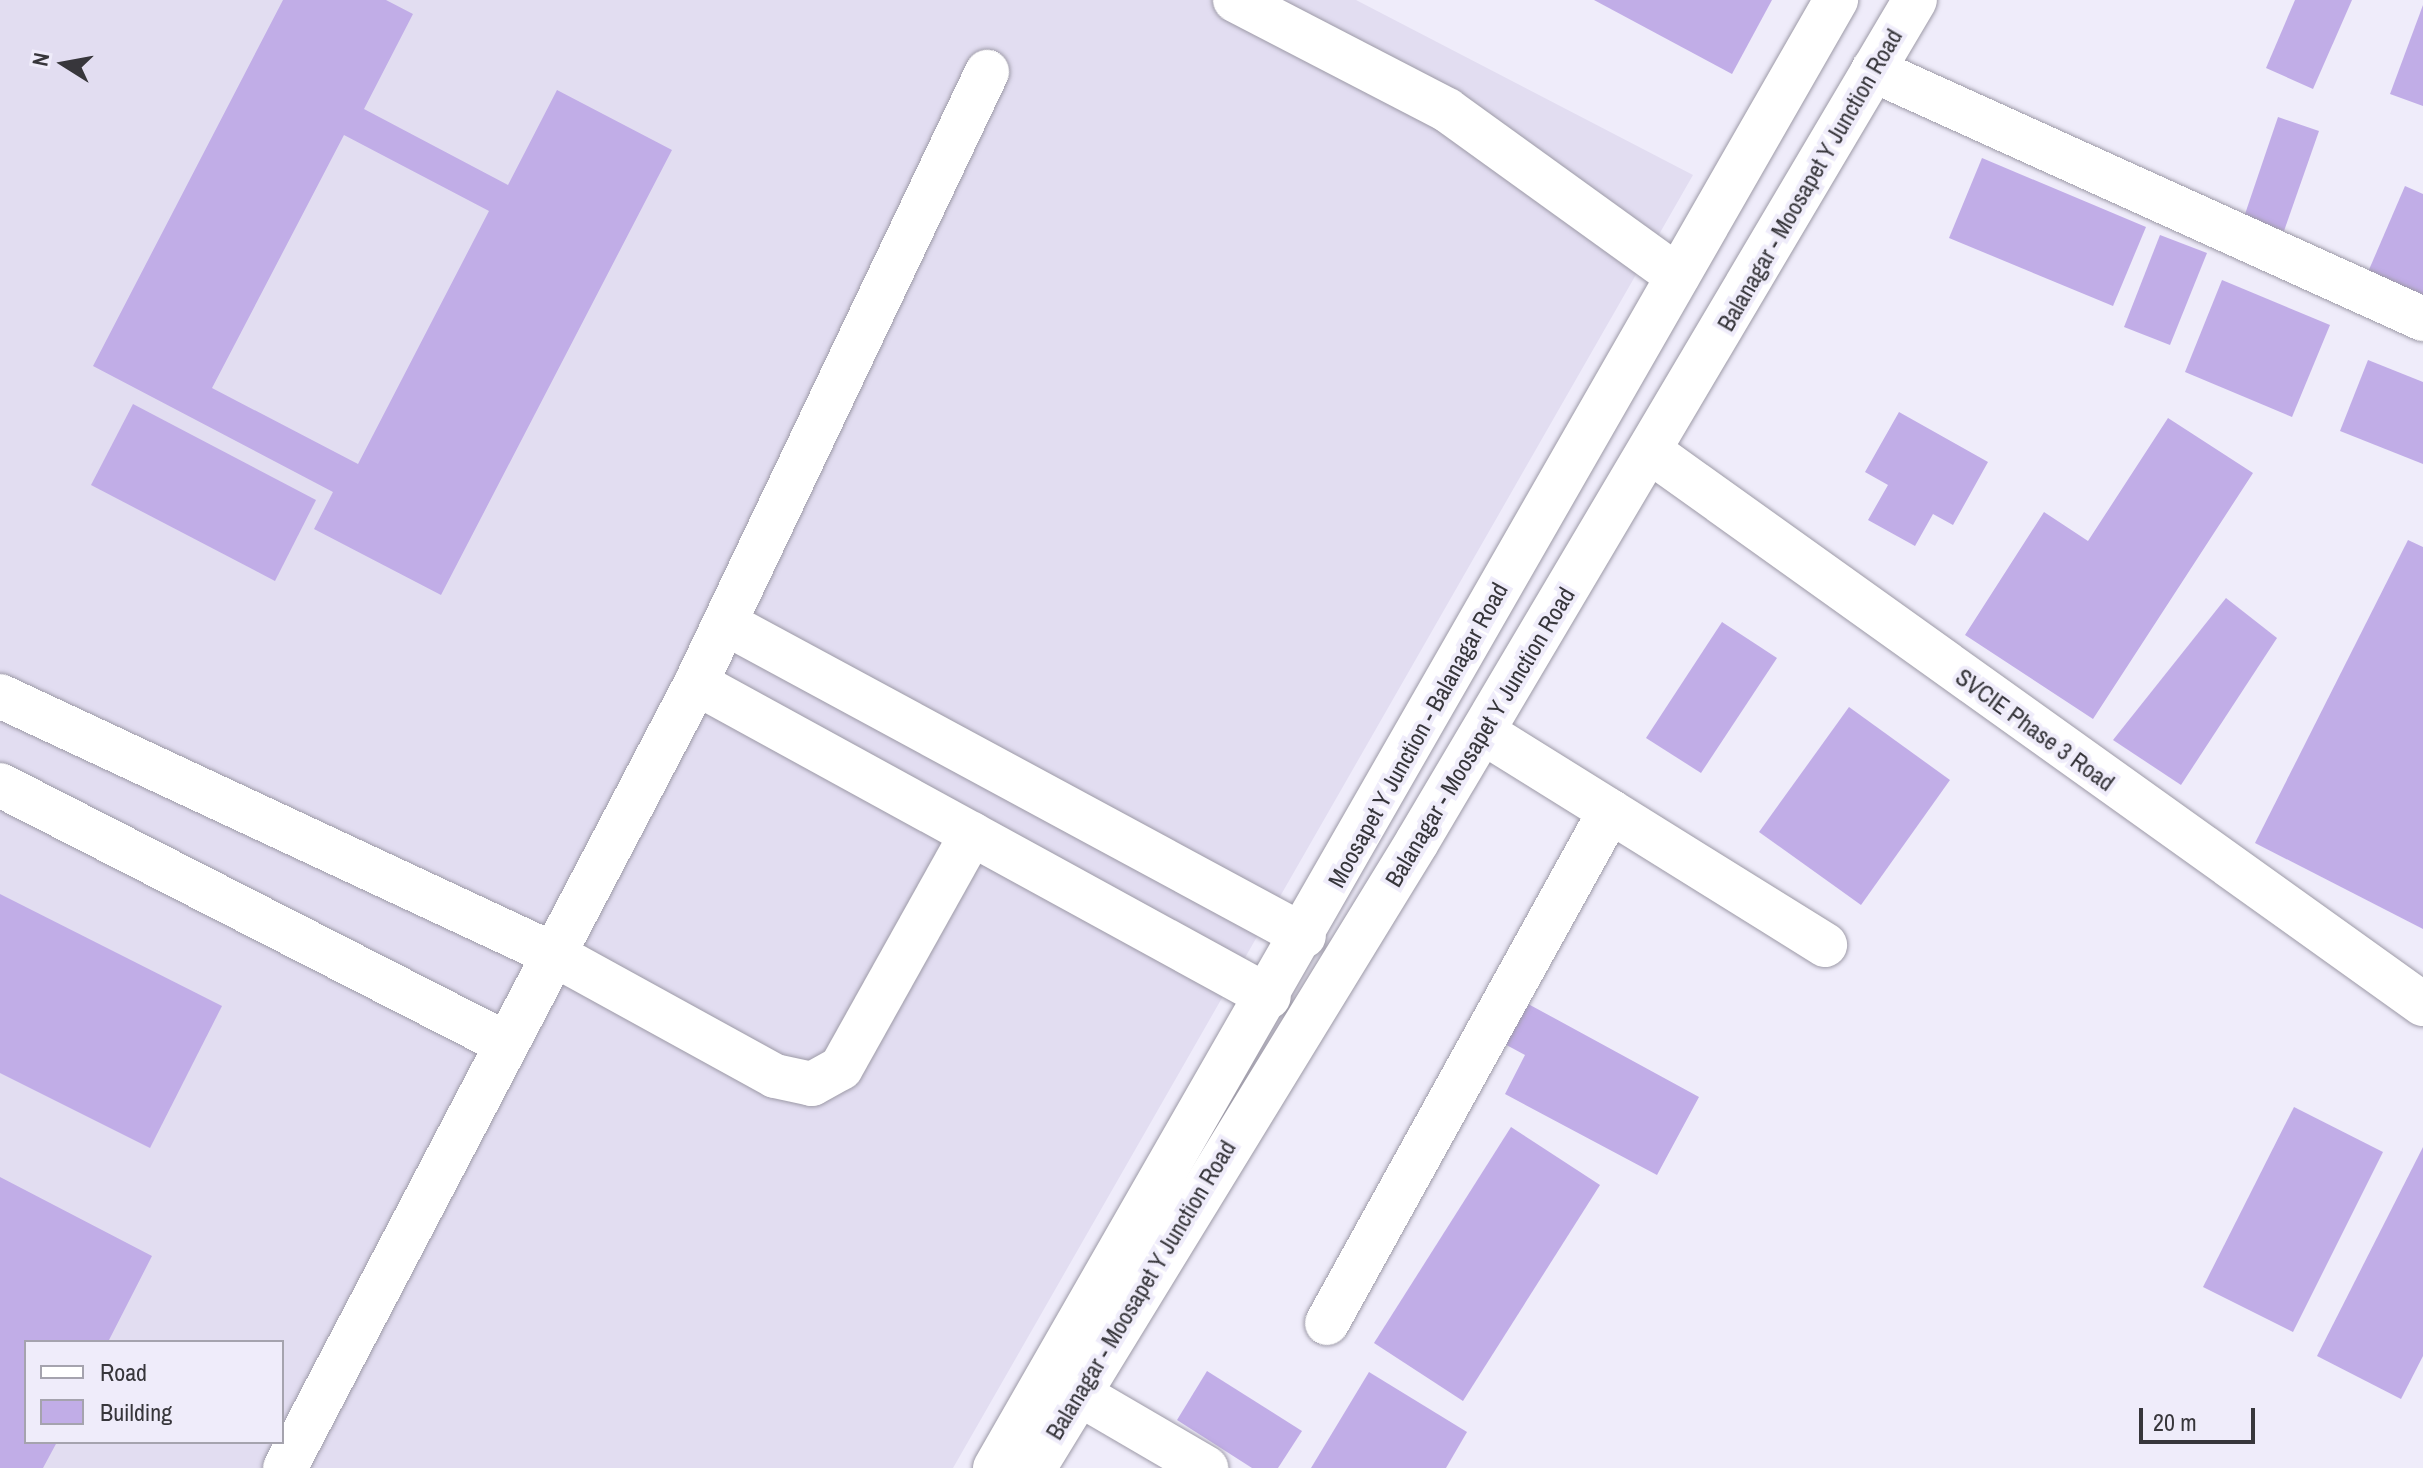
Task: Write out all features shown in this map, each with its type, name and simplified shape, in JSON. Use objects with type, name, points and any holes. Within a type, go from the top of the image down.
[{"type":"main road","points":[[1235,0],[1447,110],[1677,276]]},
{"type":"main road","name":"Moosapet Y Junction - Balanagar Road","points":[[995,1468],[1304,936],[1836,0]]},
{"type":"main road","name":"Balanagar - Moosapet Y Junction Road","points":[[1034,1468],[1076,1392],[1483,732],[1915,0]]},
{"type":"main road","points":[[1873,70],[2423,319]]},
{"type":"main road","points":[[285,1468],[696,683],[987,72]]},
{"type":"main road","name":"SVCIE Phase 3 Road","points":[[1651,452],[2423,1004]]},
{"type":"main road","points":[[725,623],[1304,936]]},
{"type":"main road","points":[[696,683],[1269,997]]},
{"type":"main road","points":[[0,696],[555,955],[775,1076],[812,1084],[841,1068],[972,834]]},
{"type":"main road","points":[[1483,732],[1825,945]]},
{"type":"main road","points":[[0,785],[507,1044]]},
{"type":"main road","points":[[1327,1323],[1610,811]]},
{"type":"main road","points":[[1076,1392],[1206,1468]]},
{"type":"shaded area","points":[[0,0],[1356,0],[1693,175],[953,1468],[0,1468]]},
{"type":"building","points":[[283,0],[386,0],[413,14],[364,109],[508,185],[557,90],[672,150],[441,595],[314,529],[333,492],[93,366]],"holes":[[[344,135],[489,211],[358,464],[212,388]]]},
{"type":"building","points":[[1594,0],[1772,0],[1732,74]]},
{"type":"building","points":[[2295,0],[2352,0],[2313,89],[2266,68]]},
{"type":"building","points":[[2423,5],[2423,106],[2390,94]]},
{"type":"building","points":[[2278,117],[2319,131],[2284,231],[2244,217]]},
{"type":"building","points":[[1982,158],[2146,227],[2113,306],[1949,238]]},
{"type":"building","points":[[2405,186],[2423,194],[2423,296],[2368,272]]},
{"type":"building","points":[[2160,235],[2207,253],[2170,345],[2124,327]]},
{"type":"building","points":[[2222,280],[2330,325],[2292,417],[2185,372]]},
{"type":"building","points":[[2368,360],[2423,382],[2423,464],[2340,431]]},
{"type":"building","points":[[133,404],[316,500],[275,581],[91,485]]},
{"type":"building","points":[[1899,412],[1988,462],[1953,525],[1933,514],[1915,546],[1868,520],[1888,485],[1865,472]]},
{"type":"building","points":[[2168,418],[2253,473],[2093,719],[1965,635],[2044,512],[2088,541]]},
{"type":"building","points":[[2408,540],[2423,547],[2423,929],[2255,843]]},
{"type":"building","points":[[2226,598],[2277,638],[2181,785],[2113,740]]},
{"type":"building","points":[[1722,622],[1777,658],[1701,773],[1646,738]]},
{"type":"building","points":[[1849,707],[1950,780],[1861,905],[1759,832]]},
{"type":"building","points":[[0,894],[222,1006],[150,1148],[0,1073]]},
{"type":"building","points":[[1521,1000],[1699,1097],[1657,1175],[1505,1094],[1525,1055],[1499,1041]]},
{"type":"building","points":[[2294,1107],[2383,1152],[2293,1332],[2203,1287]]},
{"type":"building","points":[[1511,1127],[1600,1185],[1463,1401],[1374,1343]]},
{"type":"building","points":[[2423,1147],[2423,1356],[2401,1399],[2317,1356]]},
{"type":"building","points":[[0,1177],[152,1256],[109,1340],[24,1340],[24,1444],[56,1444],[43,1468],[0,1468]]},
{"type":"building","points":[[1207,1371],[1302,1431],[1278,1468],[1252,1468],[1177,1420]]},
{"type":"building","points":[[1369,1372],[1467,1432],[1446,1468],[1311,1468]]}]
